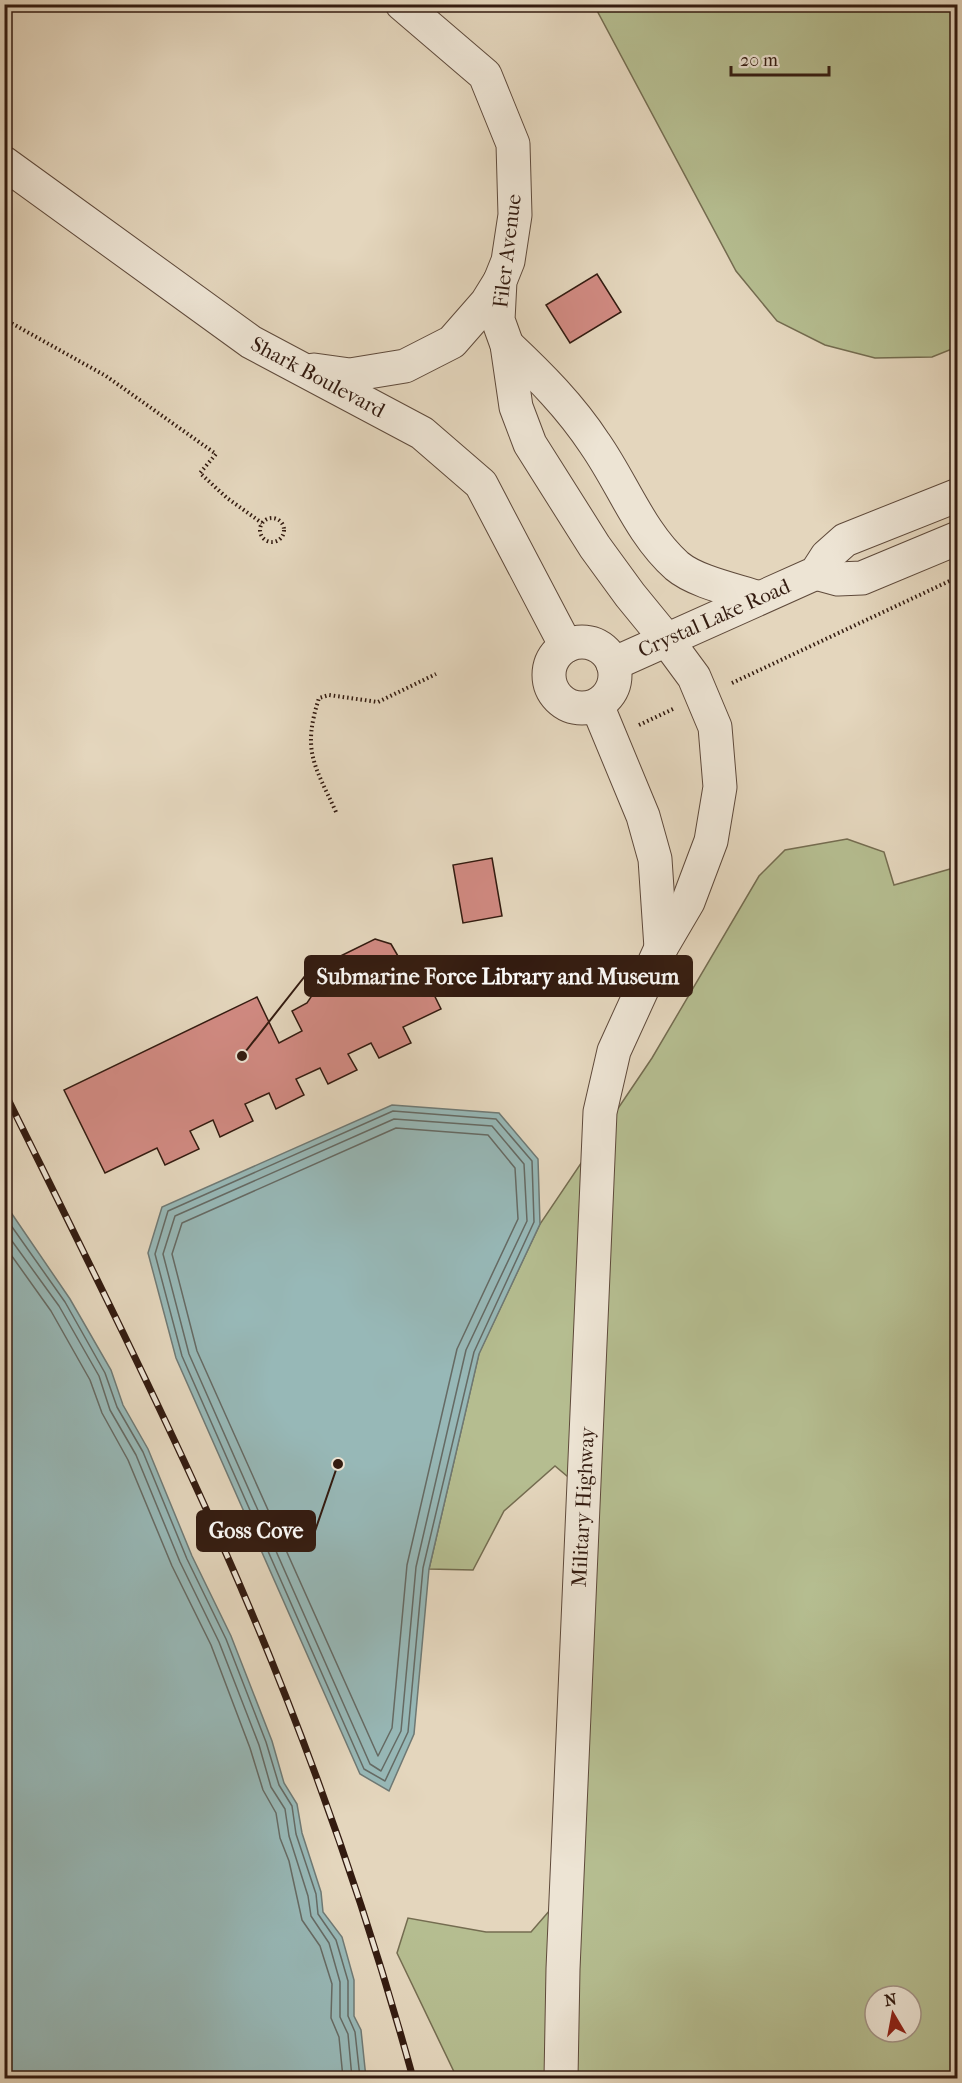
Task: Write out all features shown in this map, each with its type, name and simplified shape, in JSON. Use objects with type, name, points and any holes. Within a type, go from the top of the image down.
[{"type":"street","name":"Filer Avenue","points":[[402,4],[486,75],[513,144],[515,215],[508,261],[500,281],[498,320],[507,345],[516,407],[530,444],[595,547],[666,639]]},
{"type":"street","name":"Shark Boulevard","points":[[4,163],[251,342],[422,433],[481,484],[566,646]]},
{"type":"street","points":[[300,368],[350,375],[405,366],[452,342],[487,302],[500,281]]},
{"type":"street","points":[[507,345],[557,392],[597,446],[644,528],[678,567],[707,581],[759,598]]},
{"type":"street","name":"Crystal Lake Road","points":[[613,664],[816,573],[826,556],[845,540],[957,495]]},
{"type":"street","name":"Crystal Lake Road","points":[[816,573],[838,579],[862,578],[957,538]]},
{"type":"street","name":"Military Highway","points":[[561,2079],[565,1922],[600,1112],[614,1051],[661,948],[688,902],[711,841],[720,787],[715,727],[694,677],[666,639]]},
{"type":"street","points":[[575,643],[594,644],[602,649],[613,664],[614,683],[605,699],[597,705],[589,708],[571,707],[556,696],[551,688],[549,678],[552,662],[566,646],[575,643]]},
{"type":"street","name":"Military Highway","points":[[597,705],[643,816],[655,859],[661,948]]},
{"type":"path","points":[[4,319],[106,376],[216,454],[201,473],[227,498],[262,523]]},
{"type":"path","points":[[268,518],[280,520],[284,528],[283,535],[277,541],[266,540],[260,531],[262,523],[268,518]]},
{"type":"path","points":[[736,681],[957,578]]},
{"type":"path","points":[[336,812],[310,755],[310,730],[320,698],[329,695],[378,702],[436,674]]},
{"type":"path","points":[[629,729],[681,706]]},
{"type":"green space","points":[[594,5],[957,5],[957,347],[932,357],[875,358],[825,345],[777,321],[736,271]]},
{"type":"green space","points":[[847,839],[884,852],[894,885],[957,867],[957,2078],[457,2078],[397,1953],[408,1918],[486,1932],[531,1932],[583,1872],[599,1503],[555,1466],[504,1511],[473,1570],[429,1569],[479,1353],[540,1224],[652,1058],[759,876],[785,850]]},
{"type":"water","points":[[392,1105],[499,1113],[538,1159],[540,1224],[479,1354],[429,1569],[414,1734],[389,1791],[360,1774],[176,1358],[148,1253],[162,1207]]},
{"type":"water","points":[[12,1214],[70,1299],[111,1370],[123,1405],[148,1449],[192,1556],[231,1636],[272,1741],[284,1783],[297,1804],[302,1833],[321,1892],[323,1912],[342,1937],[354,1980],[354,2016],[361,2030],[366,2078],[5,2078],[4,1218]]},
{"type":"building","points":[[597,274],[621,312],[570,343],[546,305]]},
{"type":"building","points":[[492,858],[502,916],[463,923],[453,865]]},
{"type":"building","points":[[375,939],[391,944],[402,963],[415,956],[441,1009],[403,1027],[411,1043],[379,1058],[371,1043],[348,1054],[357,1070],[328,1084],[320,1068],[296,1079],[304,1095],[276,1109],[269,1093],[245,1104],[253,1121],[220,1137],[213,1120],[190,1131],[199,1149],[165,1165],[157,1148],[105,1173],[64,1090],[257,997],[279,1043],[302,1031],[292,1011],[307,1003],[311,997],[312,991],[306,973]]},
{"type":"railway","points":[[4,1091],[169,1428],[249,1607],[302,1740],[351,1874],[413,2078]]},
{"type":"place","name":"Submarine Force Library and Museum","points":[[242,1056]]},
{"type":"place","name":"Goss Cove","points":[[338,1464]]}]
